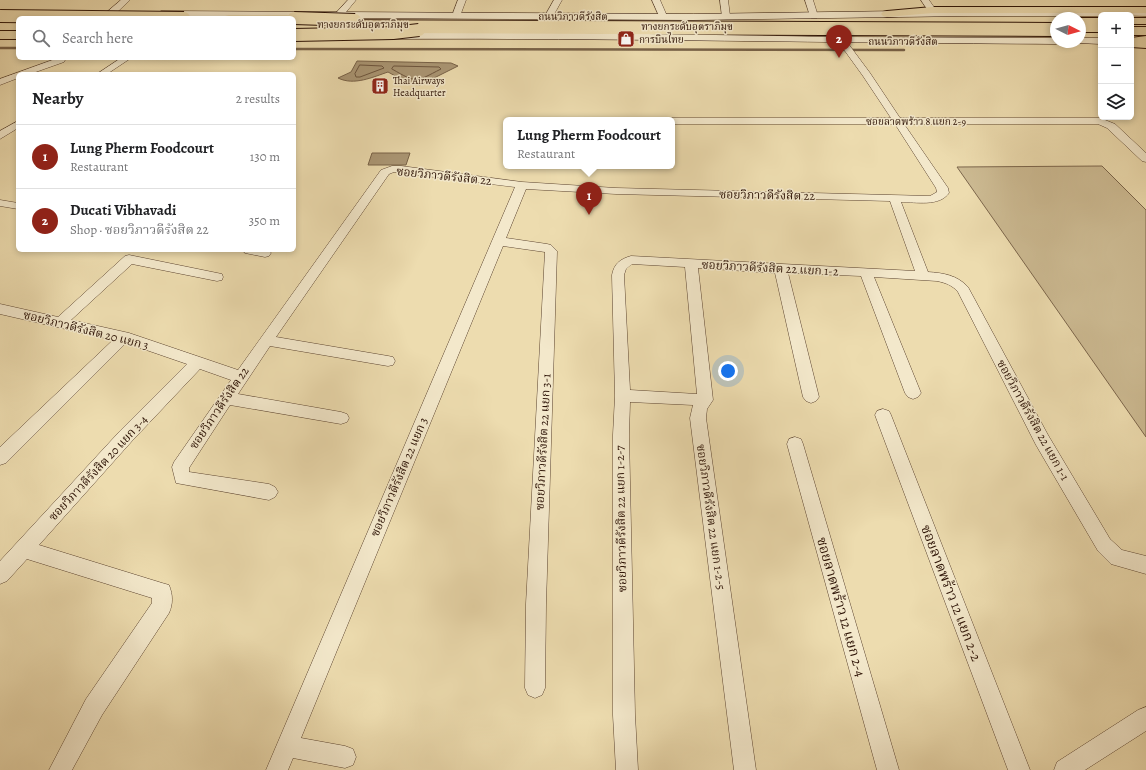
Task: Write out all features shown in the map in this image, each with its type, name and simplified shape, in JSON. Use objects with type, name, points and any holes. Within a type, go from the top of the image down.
[{"type":"main road","points":[[888,14],[932,10],[1146,10]]},
{"type":"main road","name":"ถนนวิภาวดีรังสิต","points":[[0,13],[339,15],[457,14],[694,17],[968,13],[1146,13]]},
{"type":"main road","points":[[145,14],[156,16]]},
{"type":"main road","points":[[888,14],[938,17],[1098,17]]},
{"type":"main road","points":[[0,16],[16,16]]},
{"type":"main road","points":[[590,16],[644,23],[694,17]]},
{"type":"main road","points":[[1134,17],[1146,17]]},
{"type":"main road","points":[[296,18],[416,27]]},
{"type":"main road","points":[[0,21],[16,21]]},
{"type":"main road","points":[[840,39],[860,21],[1050,21]]},
{"type":"main road","points":[[1086,21],[1098,21]]},
{"type":"main road","points":[[1134,21],[1146,21]]},
{"type":"main road","name":"ถนนวิภาวดีรังสิต","points":[[296,23],[644,23],[840,39]]},
{"type":"main road","name":"ทางยกระดับอุตราภิมุข","points":[[296,23],[416,27],[1050,32]]},
{"type":"main road","name":"ถนนวิภาวดีรังสิต","points":[[296,31],[576,31],[840,39],[1050,24]]},
{"type":"main road","points":[[1086,24],[1098,24]]},
{"type":"main road","points":[[1134,24],[1146,24]]},
{"type":"main road","points":[[0,25],[16,25]]},
{"type":"main road","points":[[296,35],[392,33],[416,27]]},
{"type":"main road","name":"ทางยกระดับอุตราภิมุข","points":[[296,31],[416,27],[1050,27]]},
{"type":"main road","points":[[1086,28],[1098,28]]},
{"type":"main road","points":[[1134,28],[1146,28]]},
{"type":"main road","points":[[518,36],[576,31]]},
{"type":"main road","name":"ถนนวิภาวดีรังสิต","points":[[296,38],[518,36],[840,39],[1050,32]]},
{"type":"main road","points":[[1086,32],[1098,32]]},
{"type":"main road","points":[[1136,38],[1146,32]]},
{"type":"main road","points":[[0,33],[16,33]]},
{"type":"main road","points":[[0,39],[16,39]]},
{"type":"main road","points":[[840,39],[1050,41]]},
{"type":"main road","points":[[1086,41],[1098,41]]},
{"type":"street","points":[[110,14],[126,0]]},
{"type":"street","points":[[339,15],[352,0]]},
{"type":"street","points":[[549,16],[558,0]]},
{"type":"street","points":[[656,0],[663,16]]},
{"type":"street","points":[[724,0],[726,16]]},
{"type":"street","points":[[809,0],[814,16]]},
{"type":"street","points":[[925,0],[932,10]]},
{"type":"street","points":[[457,14],[461,3]]},
{"type":"street","name":"ซอยวิภาวดีรังสิต 22","points":[[269,492],[182,478],[180,467],[240,377],[385,172],[392,169],[401,169],[522,185],[616,191],[930,199],[939,197],[943,193],[942,188],[840,39]]},
{"type":"street","points":[[27,72],[61,60]]},
{"type":"street","points":[[104,72],[124,60]]},
{"type":"street","points":[[0,77],[15,76]]},
{"type":"street","points":[[0,82],[15,76]]},
{"type":"street","name":"ซอยลาดพร้าว 8 แยก 2-9","points":[[675,121],[1100,121],[1111,126],[1146,159]]},
{"type":"street","points":[[0,136],[16,125]]},
{"type":"street","name":"ซอยวิภาวดีรังสิต 22 แยก 3","points":[[277,770],[522,185]]},
{"type":"street","points":[[894,198],[923,276]]},
{"type":"street","points":[[0,203],[16,206]]},
{"type":"street","name":"ซอยวิภาวดีรังสิต 22 แยก 3-1","points":[[498,241],[543,247],[548,248],[551,251],[536,604],[534,688]]},
{"type":"street","points":[[259,252],[265,253]]},
{"type":"street","points":[[61,322],[129,259],[217,277]]},
{"type":"street","name":"ซอยวิภาวดีรังสิต 22 แยก 1-2","points":[[619,268],[624,263],[631,260],[780,270],[866,272],[923,276]]},
{"type":"street","name":"ซอยวิภาวดีรังสิต 22 แยก 1-2-5","points":[[691,265],[705,400],[699,408],[698,418],[745,770]]},
{"type":"street","name":"ซอยวิภาวดีรังสิต 22 แยก 1-2-7","points":[[619,268],[624,396],[620,435],[624,715],[627,770]]},
{"type":"street","points":[[780,270],[811,397]]},
{"type":"street","points":[[866,272],[913,393]]},
{"type":"street","name":"ซอยวิภาวดีรังสิต 22 แยก 1-1","points":[[923,276],[949,279],[958,284],[963,290],[1042,440],[1104,545],[1116,558],[1146,565]]},
{"type":"street","name":"ซอยวิภาวดีรังสิต 20 แยก 3","points":[[0,309],[124,337],[240,377]]},
{"type":"street","points":[[0,458],[124,337]]},
{"type":"street","points":[[266,340],[388,361]]},
{"type":"street","name":"ซอยวิภาวดีรังสิต 20 แยก 3-4","points":[[0,576],[126,436],[198,362]]},
{"type":"street","points":[[624,396],[705,400]]},
{"type":"street","points":[[226,398],[341,418]]},
{"type":"street","name":"ซอยลาดพร้าว 12 แยก 2-2","points":[[883,415],[1019,770]]},
{"type":"street","name":"ซอยลาดพร้าว 12 แยก 2-4","points":[[795,444],[888,770]]},
{"type":"street","points":[[23,549],[162,592],[162,606],[94,707],[60,770]]},
{"type":"street","points":[[1065,770],[1146,718]]},
{"type":"street","points":[[287,746],[345,757]]},
{"type":"shaded area","points":[[1102,166],[1146,210],[1146,437],[957,167]]},
{"type":"water","points":[[357,61],[451,63],[458,66],[420,85],[410,84],[388,72],[357,81],[338,78],[351,72]]},
{"type":"water","points":[[372,153],[410,153],[406,165],[368,165]]},
{"type":"waterway","points":[[0,48],[16,48]]},
{"type":"waterway","points":[[296,49],[904,50]]},
{"type":"place","name":"การบินไทย","points":[[626,39]]},
{"type":"place","name":"Ducati Vibhavadi","points":[[839,58]]},
{"type":"place","name":"Thai Airways Headquarter","points":[[380,86]]},
{"type":"place","name":"Lung Pherm Foodcourt","points":[[589,215]]}]
